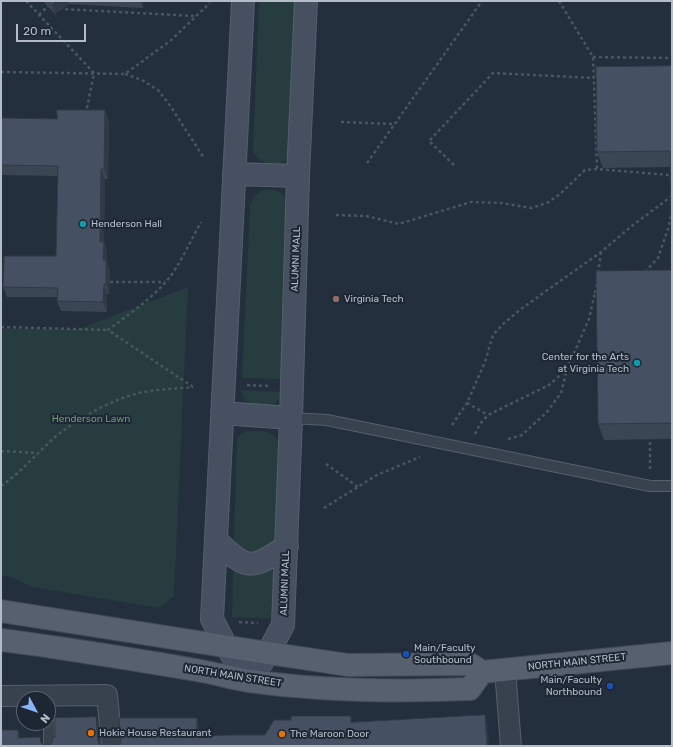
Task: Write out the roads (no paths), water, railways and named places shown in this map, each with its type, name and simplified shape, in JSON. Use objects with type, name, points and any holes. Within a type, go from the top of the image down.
[{"type":"main road","name":"NORTH MAIN STREET","points":[[1,611],[348,665],[470,664],[482,672],[672,653]]},
{"type":"main road","name":"NORTH MAIN STREET","points":[[1,640],[182,668],[249,681],[342,689],[407,691],[470,689],[482,672]]},
{"type":"street","points":[[243,1],[212,619],[226,646],[249,681]]},
{"type":"street","name":"ALUMNI MALL","points":[[249,681],[268,653],[283,625],[287,546],[298,176],[306,1]]},
{"type":"street","points":[[234,174],[298,176]]},
{"type":"street","points":[[222,413],[291,418]]},
{"type":"street","points":[[216,540],[235,558],[245,564],[257,564],[287,546]]},
{"type":"street","points":[[505,670],[511,746]]},
{"type":"street","points":[[56,696],[107,695],[112,746]]},
{"type":"street","points":[[1,696],[16,696]]},
{"type":"lane","points":[[291,418],[327,420],[650,486],[672,486]]},
{"type":"lane","points":[[49,731],[49,746]]},
{"type":"place","name":"Henderson Hall","points":[[83,224]]},
{"type":"place","name":"Virginia Tech","points":[[336,299]]},
{"type":"place","name":"Center for the Arts at Virginia Tech","points":[[637,363]]},
{"type":"place","name":"Main/Faculty Southbound","points":[[406,654]]},
{"type":"place","name":"Main/Faculty Northbound","points":[[610,686]]},
{"type":"place","name":"Hokie House Restaurant","points":[[91,733]]},
{"type":"place","name":"The Maroon Door","points":[[282,734]]},
{"type":"park label","name":"Henderson Lawn","points":[[91,419]]}]
